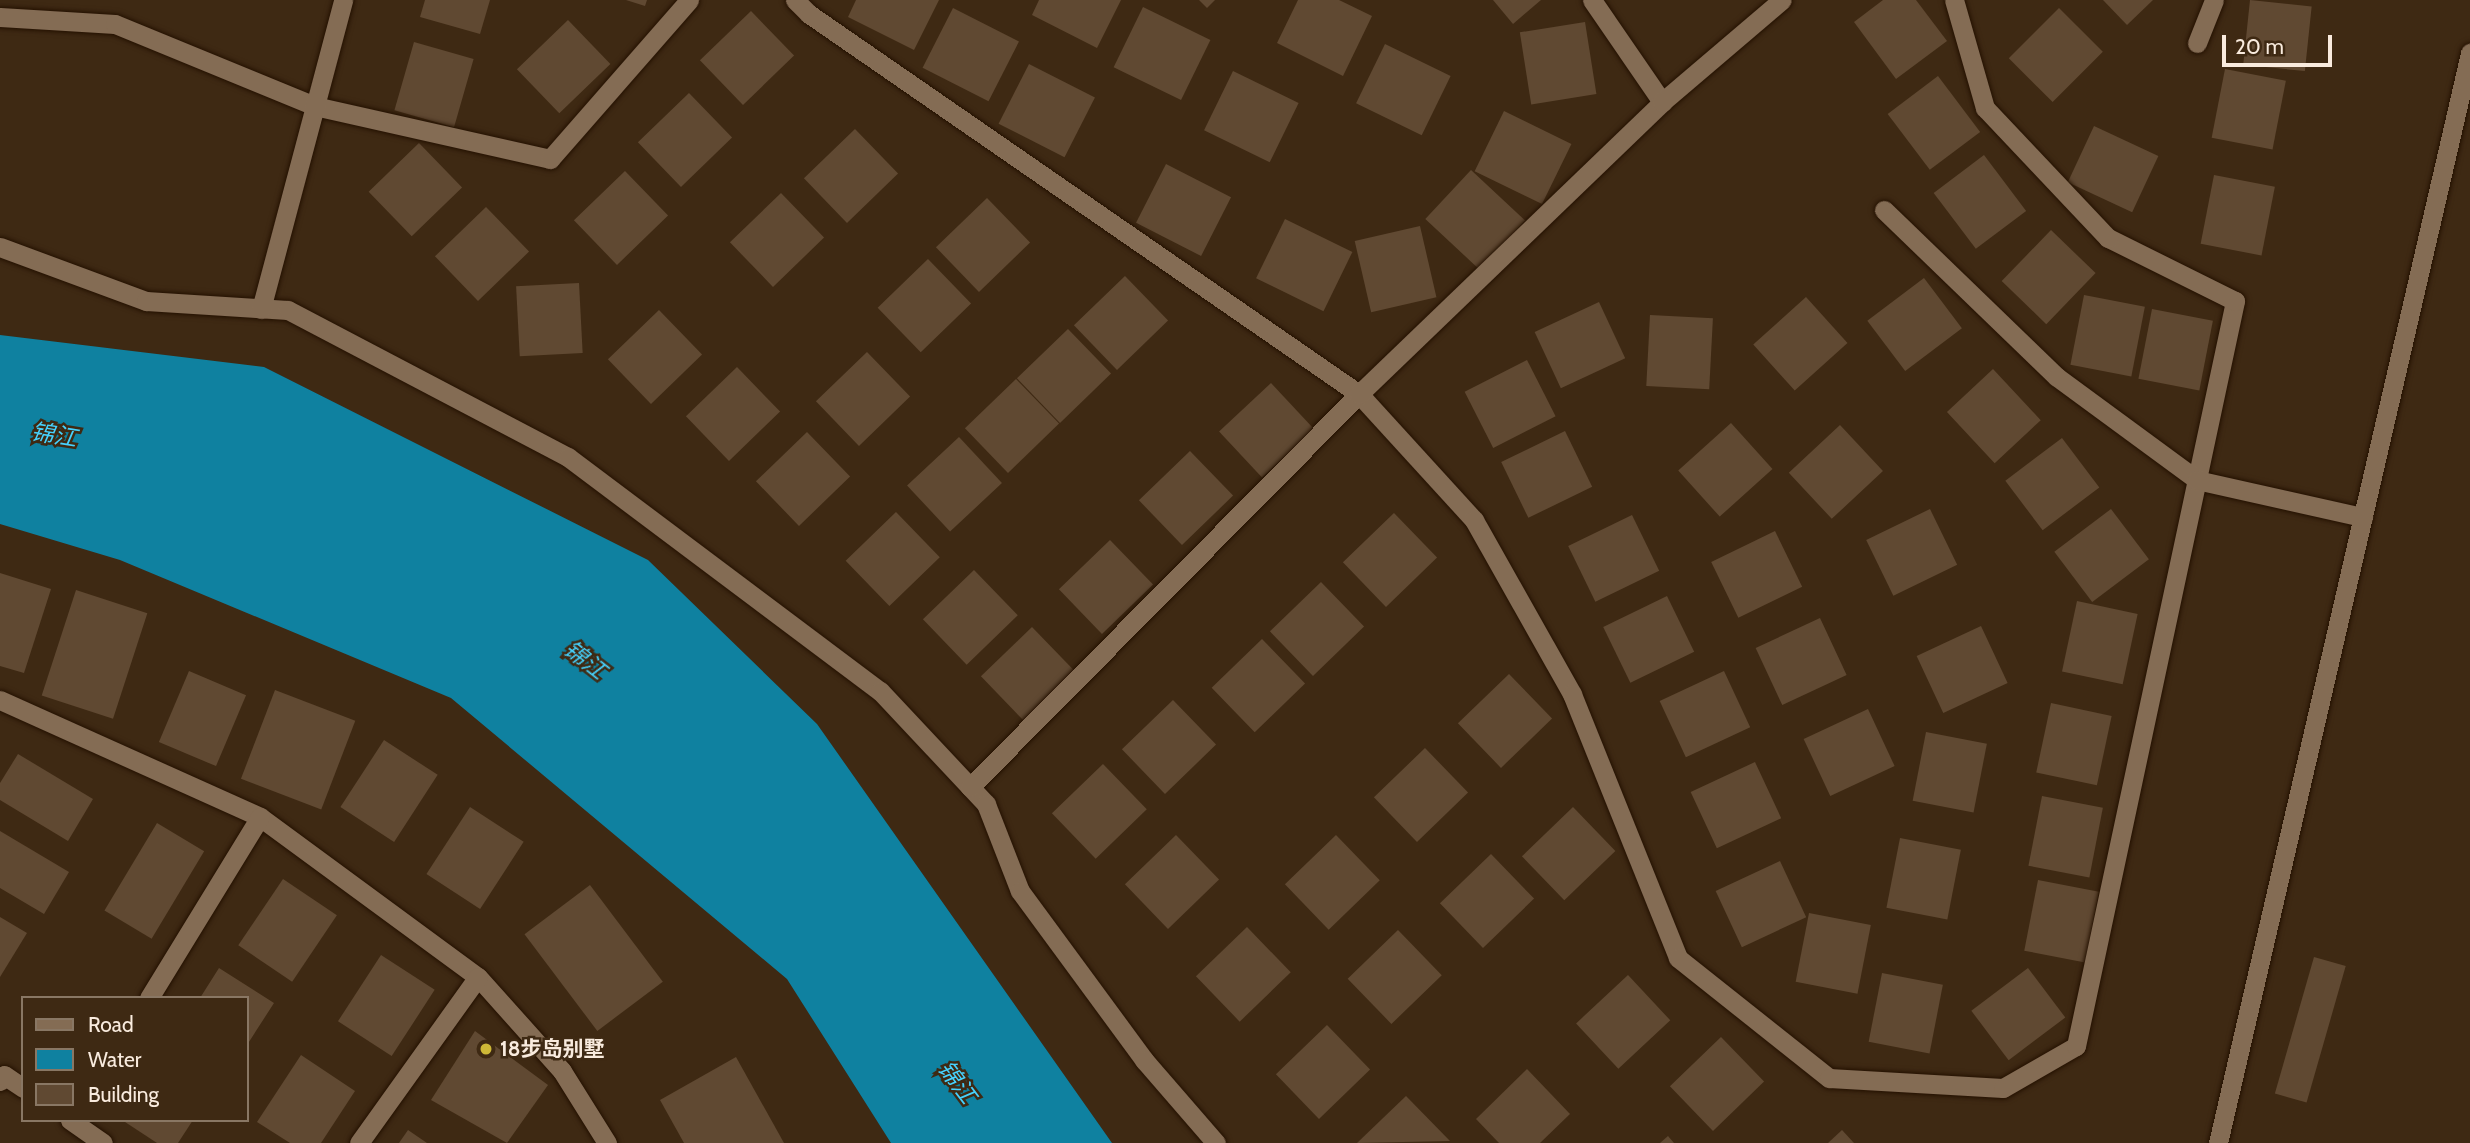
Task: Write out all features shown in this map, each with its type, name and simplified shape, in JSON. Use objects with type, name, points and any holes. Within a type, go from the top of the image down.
[{"type":"street","points":[[261,309],[343,0]]},
{"type":"street","points":[[0,17],[115,24],[314,106],[550,159],[689,0]]},
{"type":"street","points":[[795,0],[809,14],[1359,394],[1481,531],[1573,694],[1678,958],[1829,1078],[2003,1088],[2076,1046],[2235,301],[2108,238],[1985,108],[1954,0]]},
{"type":"street","points":[[1592,0],[1662,102]]},
{"type":"street","points":[[970,787],[1359,394],[1662,102],[1782,0]]},
{"type":"street","points":[[2197,43],[2214,0]]},
{"type":"street","points":[[2218,1143],[2470,53]]},
{"type":"street","points":[[1884,210],[2057,377],[2197,480],[2362,517]]},
{"type":"street","points":[[0,247],[146,301],[288,310],[568,457],[880,691],[986,803],[1020,891],[1144,1060],[1216,1143]]},
{"type":"street","points":[[0,700],[260,817],[478,977],[562,1071],[607,1143]]},
{"type":"street","points":[[150,996],[260,817]]},
{"type":"street","points":[[359,1143],[478,977]]},
{"type":"street","points":[[0,1081],[4,1075],[21,1087]]},
{"type":"street","points":[[73,1122],[103,1143]]},
{"type":"water","name":"锦江","points":[[0,335],[264,367],[648,560],[817,724],[1112,1143],[891,1143],[787,979],[451,698],[120,560],[0,524]]},
{"type":"building","points":[[425,0],[490,0],[480,34],[420,17]]},
{"type":"building","points":[[626,0],[647,0],[645,6]]},
{"type":"building","points":[[856,0],[939,0],[914,50],[848,17]]},
{"type":"building","points":[[1039,0],[1121,0],[1097,48],[1032,15]]},
{"type":"building","points":[[1199,0],[1215,0],[1207,8]]},
{"type":"building","points":[[1298,0],[1339,0],[1372,16],[1343,76],[1277,43]]},
{"type":"building","points":[[1493,0],[1541,0],[1513,24]]},
{"type":"building","points":[[1883,0],[1916,0],[1947,41],[1896,79],[1854,22]]},
{"type":"building","points":[[2103,0],[2153,0],[2127,25]]},
{"type":"building","points":[[2250,0],[2312,6],[2305,71],[2243,65]]},
{"type":"building","points":[[1143,7],[1210,40],[1181,100],[1114,67]]},
{"type":"building","points":[[953,8],[1019,42],[989,101],[923,68]]},
{"type":"building","points":[[2059,8],[2103,52],[2053,102],[2009,58]]},
{"type":"building","points":[[751,11],[794,56],[743,105],[700,60]]},
{"type":"building","points":[[568,20],[610,64],[559,113],[517,69]]},
{"type":"building","points":[[1585,22],[1596,94],[1531,104],[1520,32]]},
{"type":"building","points":[[414,42],[474,59],[454,127],[394,110]]},
{"type":"building","points":[[1385,44],[1451,76],[1422,135],[1356,103]]},
{"type":"building","points":[[1029,64],[1095,98],[1065,157],[999,124]]},
{"type":"building","points":[[2225,69],[2286,81],[2273,150],[2212,138]]},
{"type":"building","points":[[1233,71],[1299,103],[1270,162],[1204,130]]},
{"type":"building","points":[[1938,76],[1980,132],[1930,170],[1888,114]]},
{"type":"building","points":[[689,93],[732,138],[681,187],[638,142]]},
{"type":"building","points":[[1504,111],[1571,144],[1542,204],[1475,171]]},
{"type":"building","points":[[2094,126],[2158,156],[2132,212],[2068,182]]},
{"type":"building","points":[[855,129],[898,174],[847,223],[804,178]]},
{"type":"building","points":[[419,143],[462,188],[412,236],[369,192]]},
{"type":"building","points":[[1984,155],[2026,211],[1976,249],[1934,193]]},
{"type":"building","points":[[1166,164],[1231,197],[1201,256],[1136,223]]},
{"type":"building","points":[[1471,170],[1525,220],[1479,269],[1425,219]]},
{"type":"building","points":[[625,171],[668,216],[617,265],[574,220]]},
{"type":"building","points":[[2214,175],[2275,187],[2262,256],[2201,244]]},
{"type":"building","points":[[781,193],[824,238],[773,287],[730,242]]},
{"type":"building","points":[[987,198],[1030,243],[979,292],[936,247]]},
{"type":"building","points":[[486,207],[529,252],[478,301],[435,256]]},
{"type":"building","points":[[1285,219],[1352,252],[1323,311],[1256,278]]},
{"type":"building","points":[[1420,226],[1436,297],[1371,312],[1355,241]]},
{"type":"building","points":[[2051,230],[2096,273],[2046,324],[2002,281]]},
{"type":"building","points":[[928,259],[971,304],[921,352],[878,308]]},
{"type":"building","points":[[1125,276],[1168,321],[1117,370],[1074,325]]},
{"type":"building","points":[[1924,278],[1962,328],[1905,371],[1867,321]]},
{"type":"building","points":[[579,283],[583,353],[520,356],[516,286]]},
{"type":"building","points":[[2084,295],[2145,307],[2131,377],[2070,365]]},
{"type":"building","points":[[1806,297],[1847,343],[1795,391],[1753,345]]},
{"type":"building","points":[[1599,302],[1625,358],[1561,388],[1535,332]]},
{"type":"building","points":[[2152,309],[2213,321],[2199,391],[2138,379]]},
{"type":"building","points":[[659,310],[702,355],[651,404],[608,359]]},
{"type":"building","points":[[1650,315],[1713,318],[1709,389],[1646,386]]},
{"type":"building","points":[[1068,329],[1111,374],[1060,423],[1017,378]]},
{"type":"building","points":[[867,352],[910,397],[859,446],[816,401]]},
{"type":"building","points":[[1527,360],[1556,416],[1493,448],[1465,392]]},
{"type":"building","points":[[737,367],[780,412],[729,461],[686,416]]},
{"type":"building","points":[[1993,369],[2041,420],[1995,463],[1947,412]]},
{"type":"building","points":[[1016,379],[1059,424],[1008,473],[965,428]]},
{"type":"building","points":[[1271,383],[1314,429],[1262,477],[1219,431]]},
{"type":"building","points":[[1731,423],[1772,469],[1720,517],[1678,471]]},
{"type":"building","points":[[1840,425],[1883,471],[1832,519],[1789,473]]},
{"type":"building","points":[[1565,431],[1592,487],[1528,518],[1501,462]]},
{"type":"building","points":[[807,432],[850,477],[799,526],[756,481]]},
{"type":"building","points":[[959,437],[1002,483],[950,531],[907,485]]},
{"type":"building","points":[[2062,438],[2099,488],[2043,530],[2005,481]]},
{"type":"building","points":[[1190,451],[1233,496],[1182,545],[1139,500]]},
{"type":"building","points":[[1930,509],[1957,565],[1893,596],[1866,540]]},
{"type":"building","points":[[2111,509],[2149,559],[2092,602],[2054,552]]},
{"type":"building","points":[[896,512],[940,557],[889,606],[846,561]]},
{"type":"building","points":[[1394,513],[1437,558],[1386,607],[1343,562]]},
{"type":"building","points":[[1632,515],[1659,571],[1595,602],[1568,546]]},
{"type":"building","points":[[1775,531],[1802,587],[1738,618],[1711,562]]},
{"type":"building","points":[[1110,540],[1153,585],[1102,634],[1059,589]]},
{"type":"building","points":[[974,570],[1018,615],[967,665],[923,619]]},
{"type":"building","points":[[0,573],[51,589],[24,673],[0,666]]},
{"type":"building","points":[[1321,582],[1364,627],[1313,676],[1270,631]]},
{"type":"building","points":[[76,590],[147,613],[113,719],[42,696]]},
{"type":"building","points":[[1667,596],[1694,652],[1630,683],[1603,627]]},
{"type":"building","points":[[2077,601],[2138,614],[2123,684],[2062,671]]},
{"type":"building","points":[[1820,618],[1847,675],[1782,705],[1756,648]]},
{"type":"building","points":[[1981,626],[2008,683],[1943,713],[1917,656]]},
{"type":"building","points":[[1032,627],[1075,672],[1024,721],[981,676]]},
{"type":"building","points":[[1262,639],[1305,684],[1255,732],[1212,688]]},
{"type":"building","points":[[189,671],[246,695],[216,766],[159,742]]},
{"type":"building","points":[[1724,671],[1750,727],[1686,757],[1660,701]]},
{"type":"building","points":[[1509,674],[1552,719],[1501,768],[1458,723]]},
{"type":"building","points":[[275,690],[355,721],[321,810],[241,779]]},
{"type":"building","points":[[1173,700],[1216,745],[1165,794],[1122,749]]},
{"type":"building","points":[[2051,703],[2112,716],[2097,785],[2036,772]]},
{"type":"building","points":[[1868,709],[1895,766],[1830,796],[1804,739]]},
{"type":"building","points":[[1926,732],[1987,744],[1974,813],[1913,801]]},
{"type":"building","points":[[384,740],[438,775],[394,842],[340,807]]},
{"type":"building","points":[[1425,748],[1468,793],[1417,842],[1374,797]]},
{"type":"building","points":[[18,754],[93,799],[68,841],[0,800],[0,783]]},
{"type":"building","points":[[1755,762],[1781,818],[1717,848],[1691,792]]},
{"type":"building","points":[[1103,764],[1147,809],[1096,859],[1052,813]]},
{"type":"building","points":[[2042,796],[2103,808],[2089,878],[2028,866]]},
{"type":"building","points":[[470,807],[524,842],[480,909],[426,874]]},
{"type":"building","points":[[1573,807],[1615,851],[1564,900],[1522,856]]},
{"type":"building","points":[[157,823],[204,851],[152,939],[104,910]]},
{"type":"building","points":[[0,831],[69,872],[44,914],[0,888]]},
{"type":"building","points":[[1176,835],[1219,880],[1168,929],[1125,884]]},
{"type":"building","points":[[1336,835],[1380,880],[1329,930],[1285,884]]},
{"type":"building","points":[[1900,838],[1961,850],[1947,920],[1886,908]]},
{"type":"building","points":[[1491,854],[1534,899],[1483,948],[1440,903]]},
{"type":"building","points":[[1780,861],[1806,917],[1742,947],[1716,891]]},
{"type":"building","points":[[283,879],[337,915],[292,982],[238,945]]},
{"type":"building","points":[[2038,880],[2099,892],[2085,963],[2024,951]]},
{"type":"building","points":[[590,885],[663,982],[597,1031],[525,934]]},
{"type":"building","points":[[1809,913],[1871,925],[1857,994],[1796,982]]},
{"type":"building","points":[[0,917],[27,933],[0,977]]},
{"type":"building","points":[[1247,927],[1291,972],[1240,1022],[1196,976]]},
{"type":"building","points":[[1398,930],[1442,975],[1391,1024],[1348,979]]},
{"type":"building","points":[[381,955],[435,990],[392,1056],[338,1021]]},
{"type":"building","points":[[2314,957],[2346,966],[2307,1103],[2275,1093]]},
{"type":"building","points":[[219,968],[274,1003],[248,1043],[248,996],[201,996]]},
{"type":"building","points":[[2028,968],[2065,1018],[2009,1060],[1971,1011]]},
{"type":"building","points":[[1882,973],[1943,985],[1930,1054],[1869,1042]]},
{"type":"building","points":[[1628,975],[1670,1020],[1618,1069],[1576,1023]]},
{"type":"building","points":[[1327,1025],[1370,1070],[1319,1119],[1276,1074]]},
{"type":"building","points":[[475,1031],[548,1085],[507,1143],[431,1100]]},
{"type":"building","points":[[1721,1037],[1764,1082],[1713,1131],[1670,1086]]},
{"type":"building","points":[[301,1055],[355,1091],[321,1143],[290,1143],[257,1122]]},
{"type":"building","points":[[736,1057],[784,1143],[684,1143],[660,1100]]},
{"type":"building","points":[[1527,1069],[1570,1114],[1540,1143],[1499,1143],[1476,1119]]},
{"type":"building","points":[[1406,1096],[1450,1141],[1357,1143]]},
{"type":"building","points":[[125,1122],[192,1122],[178,1143],[157,1143]]},
{"type":"building","points":[[408,1130],[427,1143],[399,1143]]},
{"type":"building","points":[[1842,1130],[1854,1143],[1828,1143]]},
{"type":"building","points":[[1668,1136],[1674,1143],[1660,1143]]},
{"type":"place","name":"18步岛别墅","points":[[486,1049]]}]
